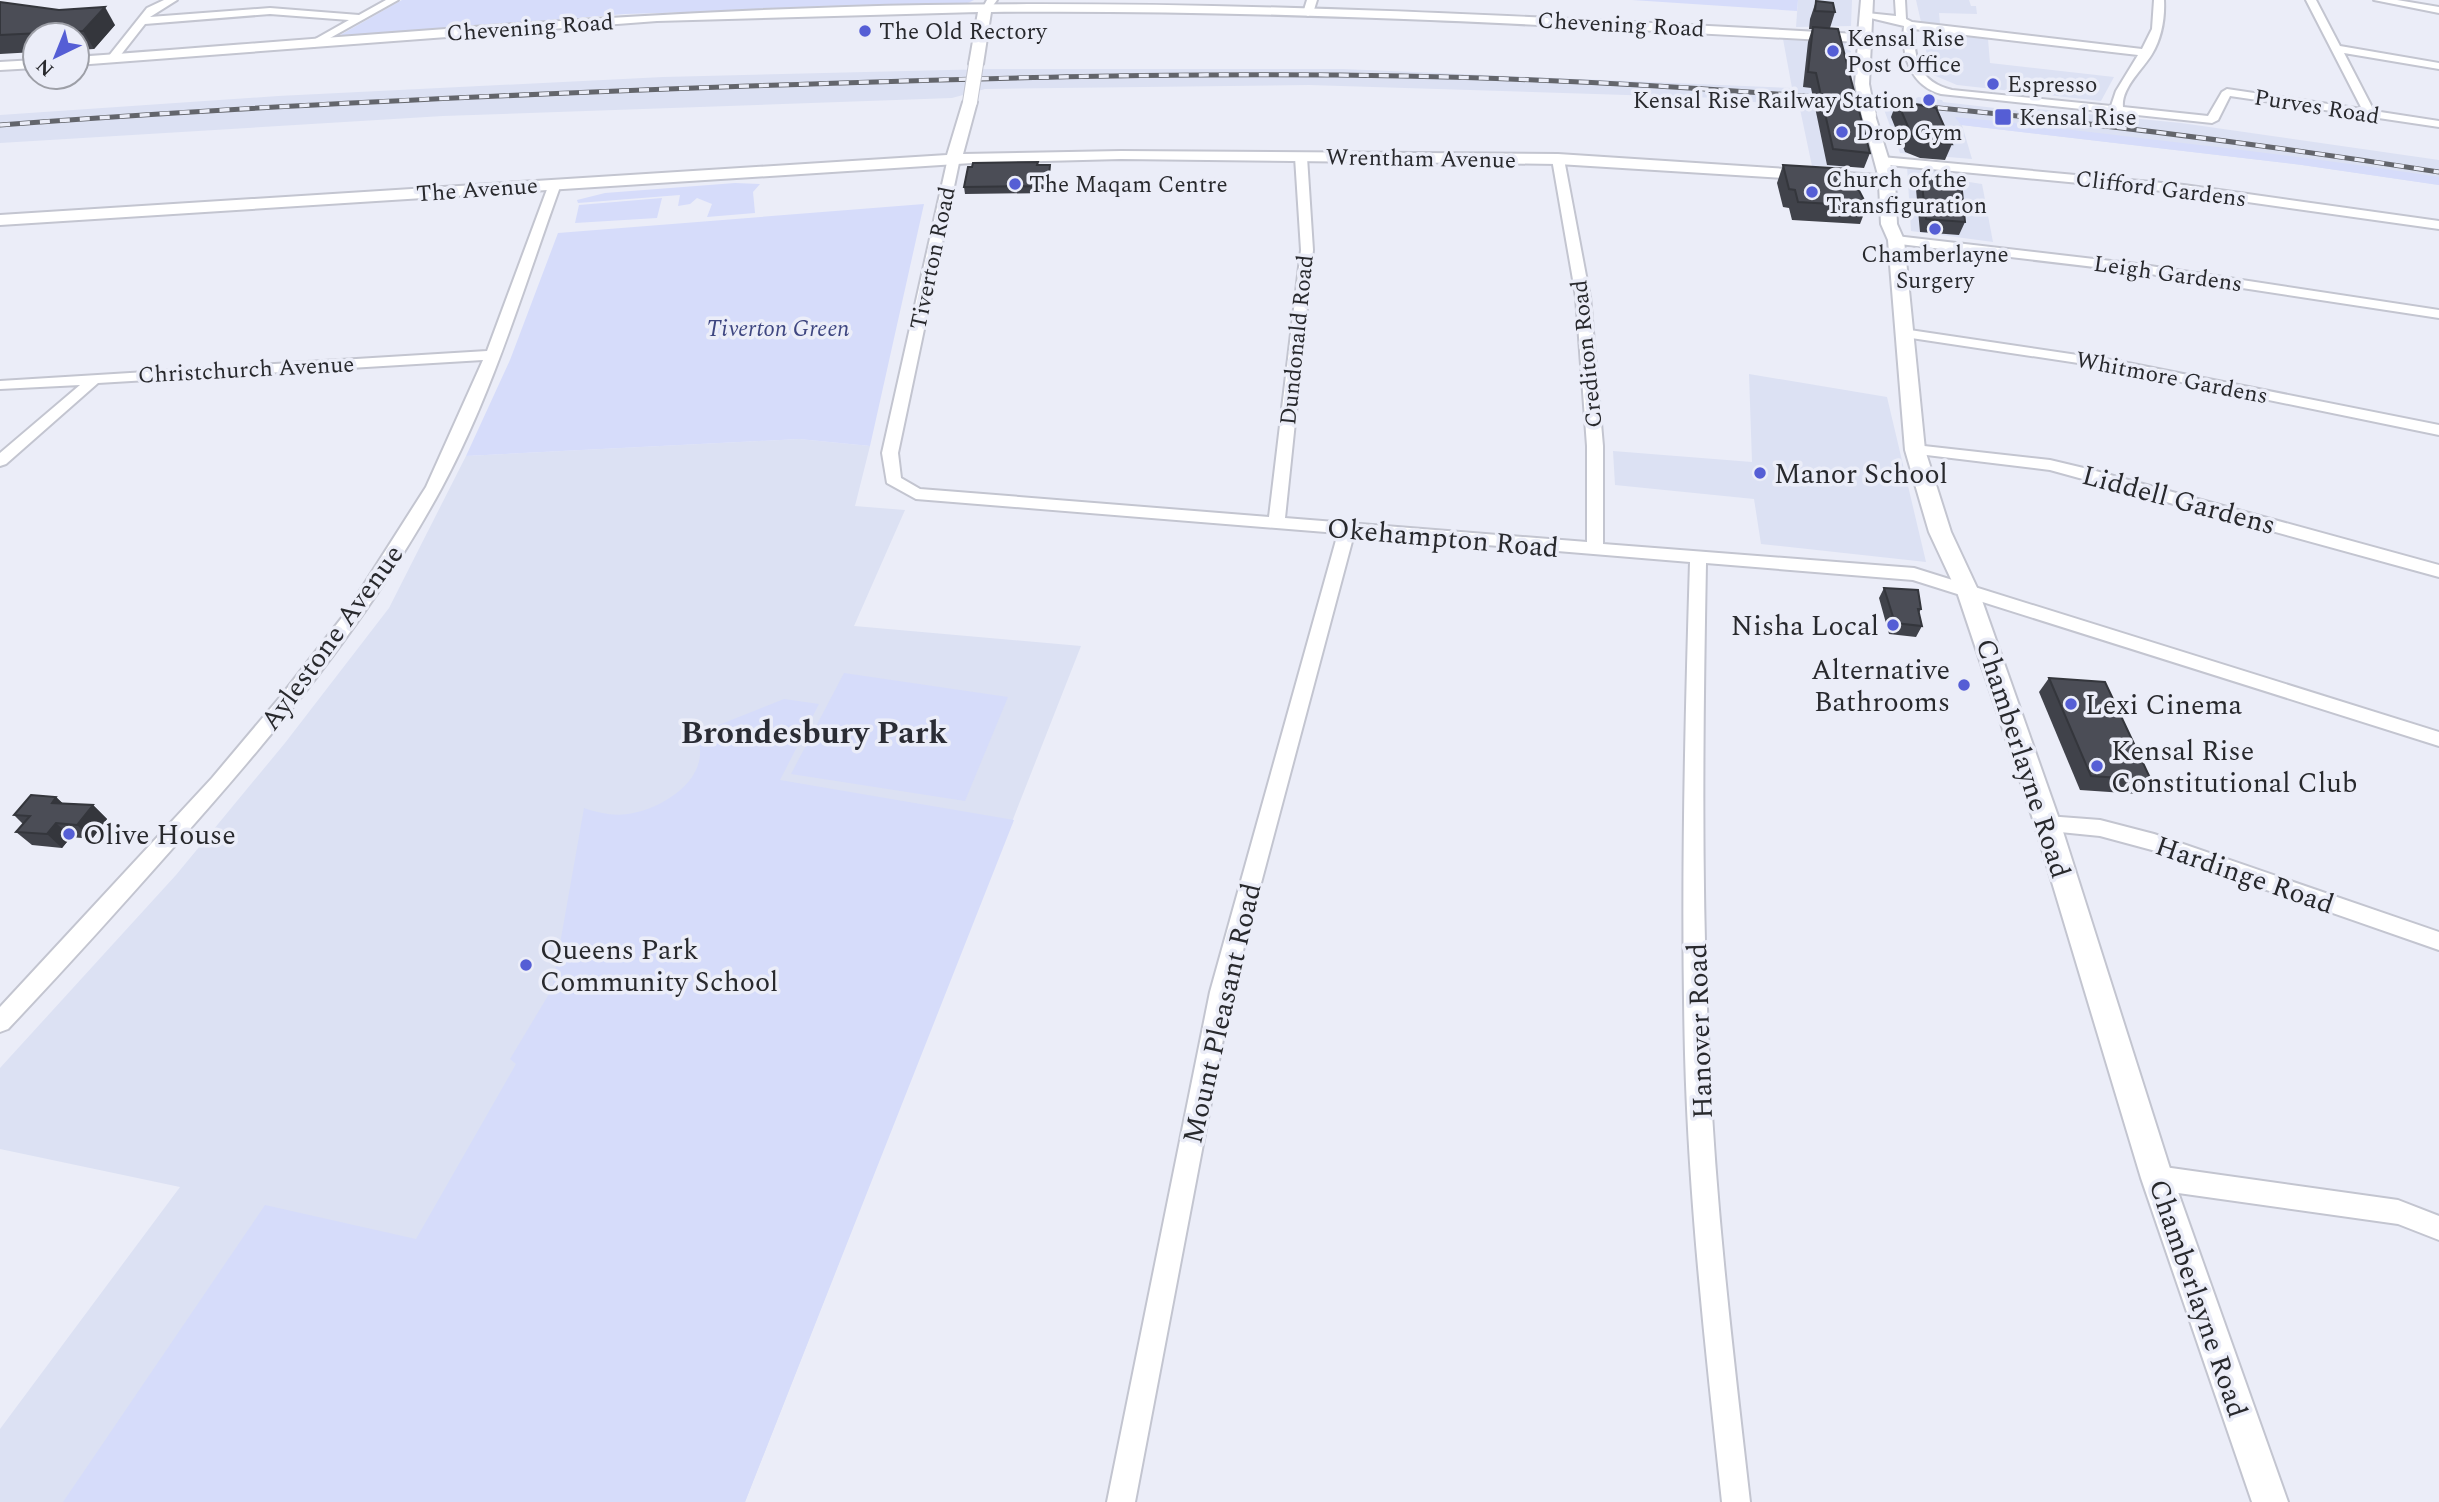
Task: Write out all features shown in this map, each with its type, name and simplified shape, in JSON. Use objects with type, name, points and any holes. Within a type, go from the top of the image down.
[{"type":"street","points":[[113,59],[151,10],[172,0]]},
{"type":"street","points":[[314,44],[393,0]]},
{"type":"street","name":"Chamberlayne Road","points":[[1867,0],[1864,94],[1888,180],[1889,224],[1896,240],[1916,450],[1940,532],[1968,592],[2048,824],[2157,1178],[2270,1502]]},
{"type":"street","points":[[1900,0],[1914,71],[1918,79],[1931,87],[1952,93],[2120,111]]},
{"type":"street","points":[[2120,111],[2116,106],[2122,89],[2147,52],[2160,24],[2159,1],[2146,0]]},
{"type":"street","points":[[2311,0],[2370,114]]},
{"type":"street","points":[[2379,0],[2439,10]]},
{"type":"street","name":"Chevening Road","points":[[91,60],[657,18],[988,5],[1310,6],[1864,38]]},
{"type":"street","name":"Tiverton Road","points":[[916,494],[893,480],[890,453],[954,158],[970,102],[988,5]]},
{"type":"street","points":[[142,21],[270,11],[359,18]]},
{"type":"street","points":[[1867,16],[2147,52]]},
{"type":"street","points":[[2337,49],[2439,66]]},
{"type":"street","points":[[0,66],[21,65]]},
{"type":"street","name":"Purves Road","points":[[2120,111],[2212,120],[2227,92],[2439,124]]},
{"type":"street","name":"Dundonald Road","points":[[1276,523],[1307,250],[1301,157]]},
{"type":"street","name":"Wrentham Avenue","points":[[954,158],[1558,159],[1888,180]]},
{"type":"street","name":"The Avenue","points":[[0,220],[954,158]]},
{"type":"street","name":"Crediton Road","points":[[1558,159],[1583,297],[1595,446],[1595,549]]},
{"type":"street","name":"Clifford Gardens","points":[[1882,161],[2184,189],[2439,225]]},
{"type":"street","name":"Aylestone Avenue","points":[[0,1022],[212,791],[337,639],[413,525],[492,355],[555,184]]},
{"type":"street","name":"Leigh Gardens","points":[[1896,240],[2137,268],[2439,314]]},
{"type":"street","name":"Whitmore Gardens","points":[[1903,333],[2118,365],[2439,430]]},
{"type":"street","name":"Christchurch Avenue","points":[[0,385],[492,355]]},
{"type":"street","points":[[0,461],[97,377]]},
{"type":"street","name":"Liddell Gardens","points":[[1916,450],[2050,465],[2081,472],[2439,571]]},
{"type":"street","name":"Okehampton Road","points":[[916,494],[1347,531],[1914,574],[2439,739]]},
{"type":"street","name":"Mount Pleasant Road","points":[[1121,1502],[1221,992],[1347,531]]},
{"type":"street","name":"Hanover Road","points":[[1698,559],[1692,808],[1698,1056],[1714,1308],[1736,1502]]},
{"type":"street","name":"Hardinge Road","points":[[2048,824],[2100,828],[2154,842],[2439,941]]},
{"type":"street","points":[[2157,1178],[2398,1212],[2439,1228]]},
{"type":"shaded area","points":[[1798,0],[1852,0],[1851,26],[1796,27]]},
{"type":"shaded area","points":[[1916,0],[1969,0],[1971,6],[1976,6],[1977,14],[1939,13],[1940,24],[1921,22]]},
{"type":"shaded area","points":[[1922,32],[1988,39],[1990,63],[2114,77],[2101,101],[1957,85],[1931,74]]},
{"type":"shaded area","points":[[1783,39],[1848,43],[1848,50],[1851,51],[1847,93],[1865,167],[1812,166],[1800,109],[1810,109],[1721,98],[1309,85],[985,89],[952,98],[443,116],[0,143],[0,115],[278,96],[663,77],[990,69],[1343,69],[1792,88]]},
{"type":"shaded area","points":[[1879,96],[1914,100],[1918,97],[2030,112],[2028,108],[2181,123],[2439,160],[2439,185],[2302,165],[1962,125],[1972,159],[1900,153]]},
{"type":"shaded area","points":[[1907,166],[1953,170],[1956,180],[1982,184],[1993,242],[1911,231]]},
{"type":"shaded area","name":"Manor School","points":[[1749,374],[1887,397],[1926,562],[1761,544],[1754,499],[1615,485],[1613,451],[1752,462]]},
{"type":"shaded area","name":"Queens Park Community School","points":[[799,439],[870,446],[855,506],[905,510],[854,626],[1081,646],[745,1502],[0,1502],[0,1429],[180,1187],[0,1149],[0,1068],[176,875],[285,743],[389,608],[466,456]]},
{"type":"green space","points":[[402,0],[974,0],[966,4],[625,14],[335,38]]},
{"type":"green space","points":[[1632,0],[1798,0],[1797,11]]},
{"type":"green space","points":[[1955,117],[2016,123],[2018,127],[2038,129],[2038,126],[2389,169],[2439,177],[2439,185],[2302,165],[1961,125]]},
{"type":"green space","points":[[735,183],[760,184],[753,192],[755,213],[707,217],[712,204],[697,198],[690,204],[678,206],[680,195],[578,203],[577,200],[605,193]]},
{"type":"green space","points":[[662,198],[657,218],[575,223],[579,205]]},
{"type":"green space","name":"Tiverton Green","points":[[924,204],[870,446],[799,439],[466,456],[510,360],[558,233]]},
{"type":"green space","points":[[844,673],[1008,697],[965,801],[791,774]]},
{"type":"green space","points":[[784,699],[819,704],[780,780],[1014,820],[745,1502],[63,1502],[265,1205],[416,1239],[516,1064],[510,1059],[552,989],[584,808],[622,815],[642,811],[670,798],[683,788],[698,764],[700,749],[696,734]]},
{"type":"building","points":[[1816,1],[1833,3],[1835,12],[1815,11]]},
{"type":"building","points":[[0,2],[59,10],[105,7],[91,22],[21,21],[21,34],[0,35]]},
{"type":"building","points":[[1813,27],[1838,29],[1870,153],[1833,149],[1816,73],[1808,72]]},
{"type":"building","points":[[1897,101],[1936,108],[1952,144],[1927,142],[1912,136]]},
{"type":"building","name":"The Maqam Centre","points":[[1038,162],[1037,165],[1050,165],[1048,186],[964,187],[968,167],[972,167],[973,163]]},
{"type":"building","points":[[1783,165],[1848,169],[1867,206],[1798,202],[1795,190],[1789,189]]},
{"type":"building","points":[[1921,176],[1961,181],[1965,222],[1926,219]]},
{"type":"building","points":[[1884,588],[1918,590],[1922,626],[1895,623]]},
{"type":"building","points":[[2049,678],[2105,682],[2151,780],[2091,776]]},
{"type":"building","points":[[31,795],[56,797],[52,803],[93,805],[77,825],[56,823],[47,834],[16,832],[30,816],[14,815]]},
{"type":"railway","points":[[0,125],[187,112],[562,93],[1043,77],[1338,75],[1649,85],[1875,102],[2214,139],[2439,172]]},
{"type":"place","name":"The Old Rectory","points":[[865,31]]},
{"type":"place","name":"Kensal Rise Post Office","points":[[1833,51]]},
{"type":"place","name":"Espresso","points":[[1993,84]]},
{"type":"place","name":"Kensal Rise Railway Station","points":[[1929,100]]},
{"type":"place","name":"Kensal Rise","points":[[2003,117]]},
{"type":"place","name":"Drop Gym","points":[[1842,132]]},
{"type":"place","name":"The Maqam Centre","points":[[1015,184]]},
{"type":"place","name":"Church of the Transfiguration","points":[[1812,192]]},
{"type":"place","name":"Chamberlayne Surgery","points":[[1935,229]]},
{"type":"place","name":"Manor School","points":[[1760,473]]},
{"type":"place","name":"Nisha Local","points":[[1893,625]]},
{"type":"place","name":"Alternative Bathrooms","points":[[1964,685]]},
{"type":"place","name":"Lexi Cinema","points":[[2071,704]]},
{"type":"place","name":"Kensal Rise Constitutional Club","points":[[2097,766]]},
{"type":"place","name":"Olive House","points":[[69,834]]},
{"type":"place","name":"Queens Park Community School","points":[[526,965]]},
{"type":"district","name":"Brondesbury Park","points":[[814,732]]}]
